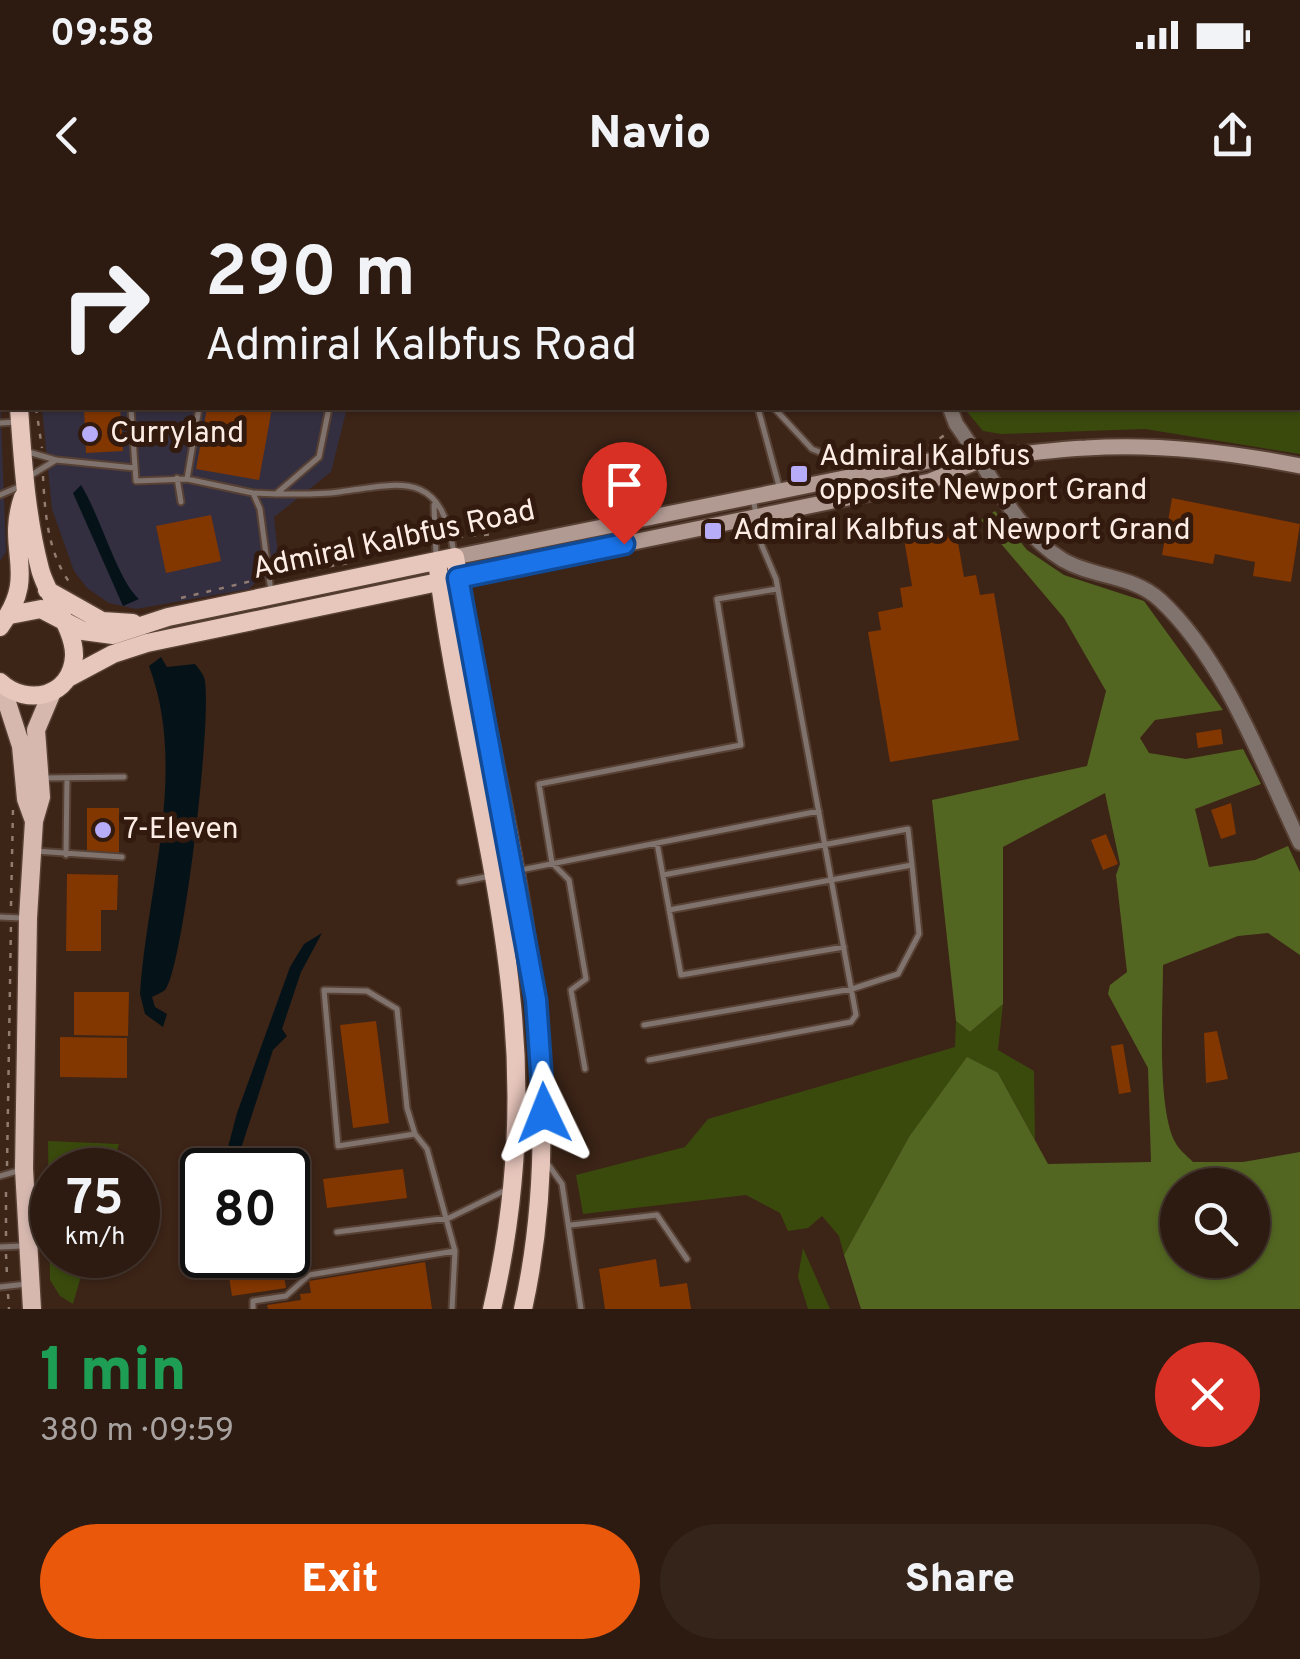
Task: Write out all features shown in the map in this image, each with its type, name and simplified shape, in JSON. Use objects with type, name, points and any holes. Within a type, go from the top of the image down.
[{"type":"highway","points":[[20,415],[23,487],[46,590],[74,648],[68,678]]},
{"type":"highway","points":[[3,621],[22,583],[12,540],[23,487]]},
{"type":"highway","points":[[446,559],[515,1040],[512,1187],[492,1309]]},
{"type":"highway","name":"Admiral Kalbfus Road","points":[[3,621],[32,608],[59,616],[82,630],[121,634],[145,623],[266,587],[446,559]]},
{"type":"highway","points":[[449,580],[512,870],[541,1046],[544,1159],[523,1309]]},
{"type":"highway","name":"Admiral Kalbfus Road","points":[[52,692],[68,678],[113,654],[146,643],[449,580]]},
{"type":"highway","points":[[46,590],[104,622],[145,623]]},
{"type":"highway","points":[[0,683],[25,696],[52,692]]},
{"type":"main road","name":"Admiral Kalbfus Road","points":[[446,559],[948,457],[982,460],[1126,447],[1200,451],[1300,466]]},
{"type":"main road","name":"Admiral Kalbfus Road","points":[[449,580],[930,481],[982,460]]},
{"type":"main road","points":[[0,683],[21,746],[26,800],[34,821]]},
{"type":"main road","points":[[32,1309],[26,1246],[10,1173],[20,918],[41,778],[36,730],[52,692]]},
{"type":"street","points":[[951,410],[1016,518],[1048,549],[1083,569],[1142,586],[1172,612],[1239,716],[1300,843]]},
{"type":"lane","points":[[132,410],[136,480],[187,479],[253,494],[327,494],[393,482],[418,489],[446,516],[446,559]]},
{"type":"lane","points":[[187,479],[200,410]]},
{"type":"lane","points":[[276,494],[320,457],[329,410]]},
{"type":"lane","points":[[759,410],[780,489]]},
{"type":"lane","points":[[776,410],[812,449],[842,464],[872,471]]},
{"type":"lane","points":[[0,424],[20,415]]},
{"type":"lane","points":[[22,450],[56,460],[135,468]]},
{"type":"lane","points":[[0,495],[23,487],[56,460]]},
{"type":"lane","points":[[177,478],[181,502]]},
{"type":"lane","points":[[253,494],[260,509],[266,587]]},
{"type":"lane","points":[[649,1060],[851,1022],[856,1015],[778,589],[752,495]]},
{"type":"lane","points":[[434,505],[431,518],[446,559]]},
{"type":"lane","points":[[585,1069],[571,990],[586,979],[569,880],[552,863],[538,784],[740,745],[717,599],[778,589]]},
{"type":"lane","points":[[41,778],[124,777]]},
{"type":"lane","points":[[66,854],[67,778]]},
{"type":"lane","points":[[460,882],[819,811]]},
{"type":"lane","points":[[644,1025],[852,989],[898,974],[919,934],[908,829],[663,875]]},
{"type":"lane","points":[[657,842],[681,976],[844,947]]},
{"type":"lane","points":[[32,851],[122,857]]},
{"type":"lane","points":[[669,910],[912,866]]},
{"type":"lane","points":[[0,917],[20,918]]},
{"type":"lane","points":[[415,1134],[338,1146],[324,990],[366,991],[397,1008],[408,1108],[415,1134],[427,1150],[455,1251],[452,1309]]},
{"type":"lane","points":[[544,1159],[562,1184],[571,1225],[580,1309]]},
{"type":"lane","points":[[336,1232],[448,1218],[512,1187]]},
{"type":"lane","points":[[571,1225],[657,1215],[687,1259]]},
{"type":"lane","points":[[3,1247],[26,1246]]},
{"type":"lane","points":[[252,1309],[254,1301],[286,1296],[309,1276],[455,1251]]},
{"type":"lane","points":[[4,1286],[29,1284]]},
{"type":"path","points":[[36,410],[42,454]]},
{"type":"path","points":[[43,468],[48,530],[64,576],[77,592]]},
{"type":"path","points":[[178,598],[266,587]]},
{"type":"path","points":[[10,1309],[4,1286],[3,1247],[10,1173],[20,918],[12,795]]},
{"type":"shaded area","points":[[0,410],[1,410],[6,552],[0,561]]},
{"type":"shaded area","points":[[42,410],[346,410],[331,472],[274,517],[280,573],[259,579],[249,589],[136,609],[109,603],[87,588],[74,571],[52,509]]},
{"type":"shaded area","points":[[81,485],[124,578],[139,599],[123,606],[73,493]]},
{"type":"shaded area","points":[[161,657],[167,667],[195,664],[204,677],[206,698],[201,784],[180,937],[165,990],[152,997],[155,1007],[167,1014],[163,1027],[145,1014],[140,994],[165,788],[160,706],[149,666]]},
{"type":"shaded area","points":[[322,933],[301,972],[282,1029],[287,1036],[273,1050],[241,1148],[228,1148],[290,967],[304,944]]},
{"type":"green space","points":[[966,410],[1300,410],[1300,454],[1145,429],[1001,434],[983,431]]},
{"type":"green space","points":[[995,511],[1027,550],[1064,575],[1144,601],[1223,710],[1155,720],[1140,738],[1149,753],[1186,759],[1243,749],[1261,784],[1195,809],[1209,867],[1255,860],[1288,846],[1300,872],[1300,955],[1268,933],[1238,936],[1163,965],[1162,1029],[1168,1121],[1175,1142],[1193,1162],[1243,1162],[1300,1152],[1300,1309],[861,1309],[844,1255],[909,1137],[967,1057],[998,1073],[1048,1164],[1151,1162],[1148,1068],[1108,994],[1110,985],[1127,972],[1116,875],[1120,864],[1105,793],[1003,847],[1003,1004],[970,1032],[956,1021],[932,800],[1087,766],[1106,691],[1064,618],[981,520]]},
{"type":"green space","points":[[1003,1004],[998,1050],[1034,1071],[1035,1140],[998,1073],[909,1137],[844,1255],[839,1236],[822,1216],[808,1228],[788,1231],[780,1213],[746,1195],[583,1214],[576,1175],[685,1147],[708,1119],[955,1047],[956,1021],[970,1032]]},
{"type":"green space","points":[[48,1141],[119,1144],[118,1148],[48,1148]]},
{"type":"green space","points":[[803,1248],[830,1309],[808,1309],[798,1277]]},
{"type":"green space","points":[[80,1278],[73,1304],[60,1296],[50,1280]]},
{"type":"building","points":[[84,410],[120,410],[123,451],[86,453]]},
{"type":"building","points":[[207,410],[272,410],[259,480],[196,469]]},
{"type":"building","points":[[1172,498],[1300,524],[1291,582],[1253,576],[1255,562],[1215,554],[1213,564],[1162,555]]},
{"type":"building","points":[[211,515],[221,561],[166,573],[156,526]]},
{"type":"building","points":[[956,531],[964,577],[976,575],[980,595],[994,593],[1019,740],[890,762],[868,632],[881,630],[878,612],[903,607],[900,588],[912,586],[904,539]]},
{"type":"building","points":[[1221,729],[1223,744],[1198,748],[1196,733]]},
{"type":"building","points":[[1231,803],[1236,834],[1221,839],[1211,810]]},
{"type":"building","points":[[87,808],[119,808],[119,853],[87,853]]},
{"type":"building","points":[[1106,834],[1118,864],[1103,870],[1091,840]]},
{"type":"building","points":[[67,874],[118,875],[117,910],[101,910],[101,951],[66,951]]},
{"type":"building","points":[[74,992],[129,992],[128,1036],[74,1035]]},
{"type":"building","points":[[376,1021],[389,1123],[353,1128],[340,1025]]},
{"type":"building","points":[[1217,1031],[1228,1079],[1206,1083],[1204,1033]]},
{"type":"building","points":[[60,1037],[127,1038],[127,1078],[60,1077]]},
{"type":"building","points":[[1123,1044],[1131,1092],[1119,1094],[1111,1046]]},
{"type":"building","points":[[403,1169],[407,1198],[327,1208],[323,1179]]},
{"type":"building","points":[[656,1259],[660,1287],[687,1283],[691,1309],[605,1309],[599,1269]]},
{"type":"building","points":[[425,1262],[432,1309],[268,1309],[267,1305],[301,1300],[300,1294],[311,1293],[309,1281]]},
{"type":"building","points":[[229,1278],[284,1278],[286,1288],[232,1296]]},
{"type":"place","name":"Curryland","points":[[90,434]]},
{"type":"place","name":"Admiral Kalbfus opposite Newport Grand","points":[[799,474]]},
{"type":"place","name":"Admiral Kalbfus at Newport Grand","points":[[713,531]]},
{"type":"place","name":"7-Eleven","points":[[103,830]]},
{"type":"route","points":[[544,1113],[536,1000],[458,578],[624,544]]}]
